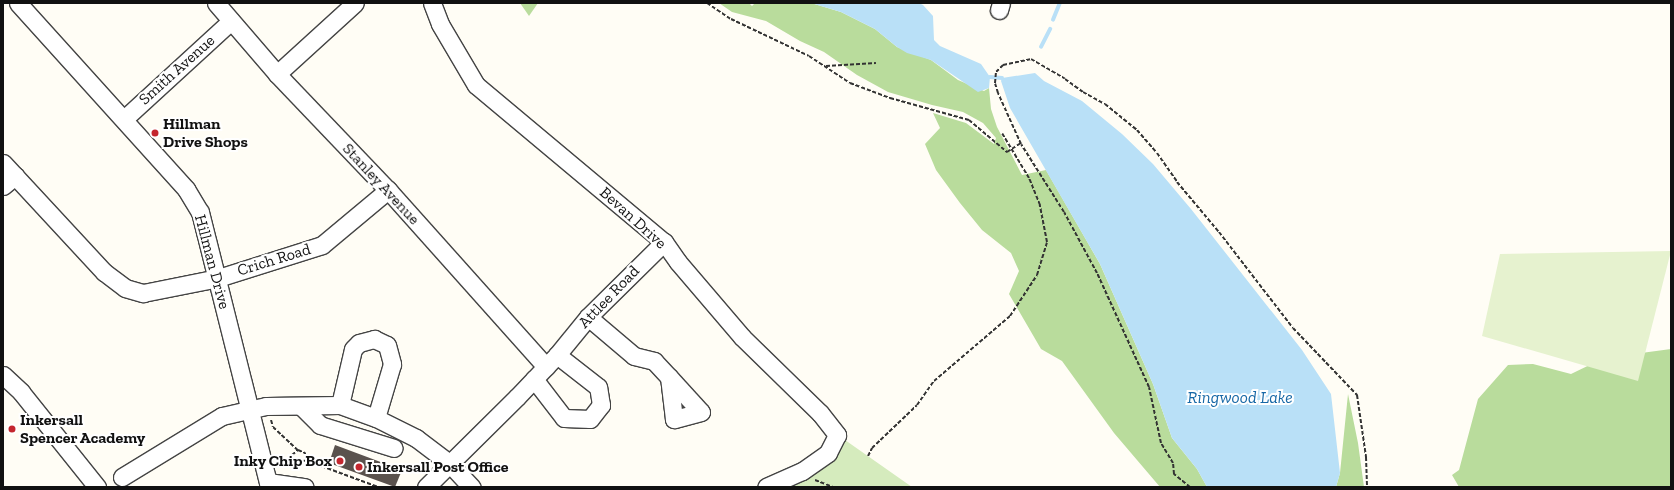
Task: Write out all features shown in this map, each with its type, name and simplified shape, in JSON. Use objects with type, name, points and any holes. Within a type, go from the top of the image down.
[{"type":"street","name":"Hillman Drive","points":[[18,3],[186,189],[200,212],[218,278],[258,407],[269,485]]},
{"type":"street","name":"Stanley Avenue","points":[[216,3],[277,74],[388,190],[546,367]]},
{"type":"street","points":[[277,74],[356,3]]},
{"type":"street","name":"Bevan Drive","points":[[432,3],[440,24],[476,85],[664,242],[678,262],[742,337],[820,413],[837,435],[828,453],[802,472]]},
{"type":"street","name":"Smith Avenue","points":[[124,119],[231,21]]},
{"type":"street","name":"Crich Road","points":[[3,163],[9,181],[104,272],[125,288],[144,293],[218,278],[322,245],[388,190]]},
{"type":"street","name":"Attlee Road","points":[[426,487],[546,367],[588,317],[664,242]]},
{"type":"street","points":[[588,317],[634,356],[654,361],[669,377]]},
{"type":"street","points":[[340,405],[353,349],[359,343],[374,339],[387,345],[392,364],[376,418]]},
{"type":"street","points":[[3,374],[21,392],[97,487]]},
{"type":"street","points":[[122,477],[222,416],[258,407],[340,405],[376,418],[416,438],[449,463],[471,487]]},
{"type":"street","points":[[301,406],[320,425],[394,448]]},
{"type":"street","points":[[766,487],[802,472]]},
{"type":"street","points":[[269,485],[304,487]]},
{"type":"path","points":[[707,3],[731,18],[782,41],[825,66],[850,83],[890,98],[969,120],[1007,152],[1021,143]]},
{"type":"path","points":[[1190,487],[1174,474],[1173,464],[1161,443],[1149,387],[1097,273],[1064,212],[1021,143],[998,93],[996,72],[1003,65],[1031,59],[1105,104],[1136,130],[1157,153],[1176,182],[1219,232],[1294,328],[1357,394],[1366,457],[1367,487]]},
{"type":"path","points":[[825,66],[876,63]]},
{"type":"path","points":[[868,456],[872,448],[917,405],[934,381],[1010,316],[1037,275],[1047,242],[1040,205],[1029,178],[1002,133]]},
{"type":"path","points":[[258,407],[274,427],[298,450],[305,453],[305,460]]},
{"type":"path","points":[[298,450],[292,455],[294,462],[300,464],[305,460]]},
{"type":"path","points":[[305,460],[378,487]]},
{"type":"path","points":[[802,472],[819,482],[833,487]]},
{"type":"green space","points":[[520,3],[538,3],[529,16]]},
{"type":"green space","points":[[719,3],[749,3],[752,6],[755,3],[811,3],[841,12],[875,29],[897,47],[931,60],[958,80],[984,91],[989,88],[991,109],[997,127],[1022,175],[1046,170],[1100,264],[1153,384],[1172,438],[1197,469],[1207,487],[1160,487],[1114,433],[1062,361],[1041,349],[1009,294],[1019,271],[1011,253],[982,230],[960,203],[936,170],[925,144],[940,128],[933,113],[966,123],[994,144],[996,138],[983,123],[963,112],[932,105],[888,92],[857,75],[824,52],[800,41],[766,21],[732,12]]},
{"type":"green space","points":[[1671,251],[1638,381],[1482,336],[1500,254]]},
{"type":"green space","points":[[1671,349],[1671,487],[1459,487],[1452,475],[1459,470],[1478,399],[1508,365],[1533,364],[1571,374],[1604,358]]},
{"type":"green space","points":[[1348,394],[1358,443],[1364,487],[1336,487],[1340,473]]},
{"type":"green space","points":[[845,440],[912,487],[782,487],[834,458]]},
{"type":"water","points":[[811,3],[919,3],[923,5],[933,16],[934,40],[940,46],[981,64],[990,77],[989,88],[978,92],[931,60],[907,53],[897,47],[875,29],[841,12]]},
{"type":"water","name":"Ringwood Lake","points":[[1035,73],[1044,81],[1082,101],[1122,134],[1153,164],[1191,209],[1302,350],[1331,394],[1340,473],[1336,487],[1207,487],[1197,469],[1172,438],[1153,384],[1100,264],[1010,108],[1001,81],[1002,78]]},
{"type":"building","points":[[335,445],[402,470],[395,487],[329,463]]},
{"type":"waterway","points":[[1053,20],[1060,3]]},
{"type":"waterway","points":[[1041,47],[1050,29]]},
{"type":"waterway","points":[[990,77],[1002,78]]},
{"type":"place","name":"Hillman Drive Shops","points":[[155,133]]},
{"type":"place","name":"Inkersall Spencer Academy","points":[[12,429]]},
{"type":"place","name":"Inky Chip Box","points":[[340,461]]},
{"type":"place","name":"Inkersall Post Office","points":[[359,467]]}]
